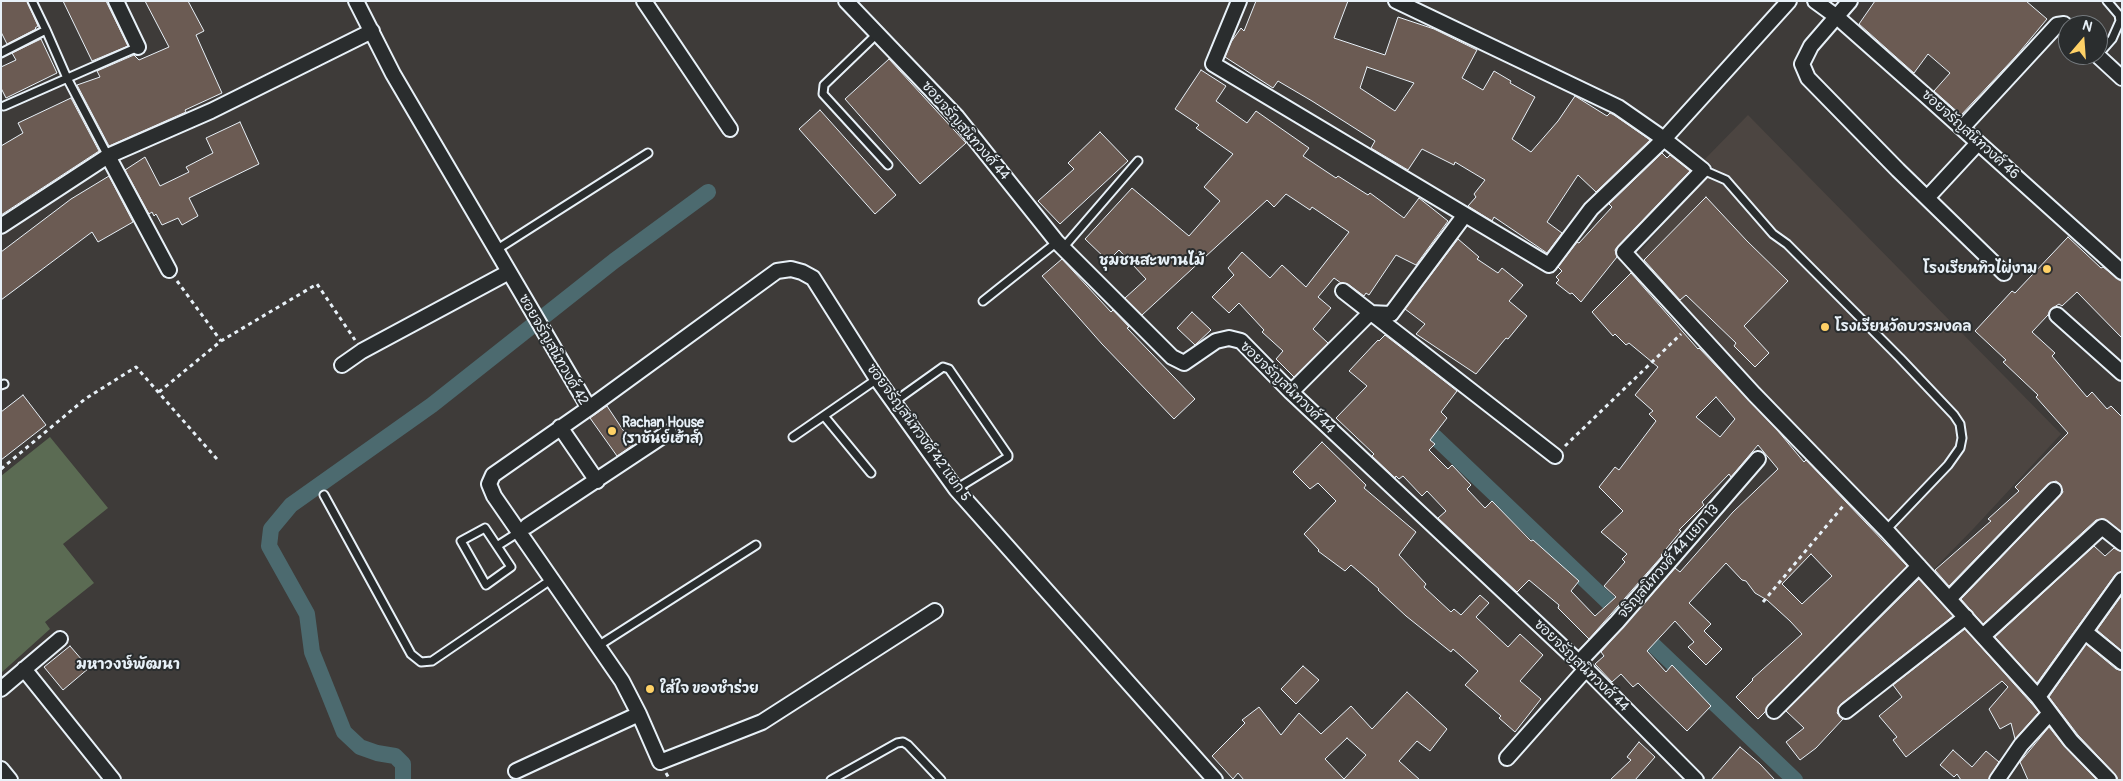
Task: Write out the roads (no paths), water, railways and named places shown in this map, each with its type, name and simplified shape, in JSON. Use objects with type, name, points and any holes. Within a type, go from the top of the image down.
[{"type":"street","points":[[116,1],[138,47]]},
{"type":"street","name":"ซอยจรัญสนิทวงศ์ 42","points":[[356,1],[393,74],[589,408],[493,475],[489,484],[494,496],[523,529],[552,579],[622,681],[660,762],[762,722],[935,610]]},
{"type":"street","points":[[644,1],[730,129]]},
{"type":"street","name":"ซอยจรัญสนิทวงศ์ 44","points":[[846,1],[957,117],[1060,245],[1172,357],[1184,363],[1216,341],[1229,338],[1241,341],[1291,392],[1582,666],[1696,780]]},
{"type":"street","points":[[1239,1],[1214,64],[1464,216],[1549,265],[1591,209],[1664,139],[1789,1]]},
{"type":"street","points":[[1396,1],[1618,107],[1664,139],[1703,170],[1624,252],[1754,394],[1950,599],[2038,697],[2070,741],[2109,780]]},
{"type":"street","name":"ซอยจรัญสนิทวงศ์ 46","points":[[1815,1],[1837,17],[2122,272]]},
{"type":"street","points":[[1850,1],[1811,46],[1802,64],[1808,78],[2004,273]]},
{"type":"street","points":[[1962,128],[2058,25]]},
{"type":"street","points":[[1,226],[108,156],[211,111],[372,31]]},
{"type":"street","points":[[2108,65],[2122,78]]},
{"type":"street","points":[[1927,198],[1978,143]]},
{"type":"street","points":[[108,156],[169,270]]},
{"type":"street","points":[[1291,392],[1370,313],[1391,314],[1464,216]]},
{"type":"street","name":"ซอยจรัญสนิทวงศ์ 42 แยก 5","points":[[589,408],[777,272],[791,269],[813,278],[877,378],[956,489],[1215,780]]},
{"type":"street","points":[[342,365],[362,351],[509,272]]},
{"type":"street","points":[[1343,291],[1555,456]]},
{"type":"street","points":[[2057,315],[2122,373]]},
{"type":"street","points":[[560,427],[597,481]]},
{"type":"street","points":[[523,529],[669,432]]},
{"type":"street","name":"จริญสนิทวงศ์ 44 แยก 13","points":[[1508,758],[1621,617],[1758,460]]},
{"type":"street","points":[[1950,599],[2054,490]]},
{"type":"street","points":[[1983,636],[2102,527],[2122,543]]},
{"type":"street","points":[[1774,711],[1919,566]]},
{"type":"street","points":[[2038,697],[2122,580]]},
{"type":"street","points":[[1846,711],[1966,617]]},
{"type":"street","points":[[2084,632],[2122,662]]},
{"type":"street","points":[[1,688],[60,639]]},
{"type":"street","points":[[24,669],[113,780]]},
{"type":"street","points":[[1997,780],[2021,744],[2050,713]]},
{"type":"street","points":[[516,771],[639,714]]},
{"type":"street","points":[[1,769],[10,780]]},
{"type":"lane","points":[[32,1],[67,78],[108,156]]},
{"type":"lane","points":[[2107,1],[2119,15],[2120,21],[2108,44]]},
{"type":"lane","points":[[1,53],[46,30]]},
{"type":"lane","points":[[877,34],[824,85],[823,94],[888,165]]},
{"type":"lane","points":[[4,106],[138,47]]},
{"type":"lane","points":[[496,250],[648,153]]},
{"type":"lane","points":[[983,300],[1060,245],[1138,161]]},
{"type":"lane","points":[[1703,170],[1726,180],[1773,234],[1787,244],[1894,351],[1954,415],[1960,424],[1962,438],[1960,448],[1948,465],[1886,530]]},
{"type":"lane","points":[[894,402],[943,368],[949,369],[1008,455],[1008,458],[956,489]]},
{"type":"lane","points":[[793,437],[877,378]]},
{"type":"lane","points":[[824,416],[871,473]]},
{"type":"lane","points":[[324,495],[411,654],[421,662],[432,661],[552,579]]},
{"type":"lane","points":[[485,528],[497,546],[510,567],[486,585],[461,540],[485,528]]},
{"type":"lane","points":[[497,546],[523,529]]},
{"type":"lane","points":[[598,646],[756,545]]},
{"type":"lane","points":[[831,780],[897,743],[903,742],[940,780]]},
{"type":"waterway","points":[[403,780],[403,764],[395,756],[377,753],[360,747],[344,732],[312,652],[307,614],[269,546],[271,529],[291,505],[432,405],[614,261],[708,192]]},
{"type":"waterway","points":[[1435,437],[1795,780]]},
{"type":"place","name":"โรงเรียนทิวไผ่งาม","points":[[2047,269]]},
{"type":"place","name":"โรงเรียนวัดบวรมงคล","points":[[1825,327]]},
{"type":"place","name":"Rachan House (ราชันย์เฮ้าส์)","points":[[612,431]]},
{"type":"place","name":"ใส่ใจ ของชำร่วย","points":[[650,689]]},
{"type":"district","name":"ชุมชนสะพานไม้","points":[[1152,261]]},
{"type":"district","name":"มหาวงษ์พัฒนา","points":[[128,665]]}]
